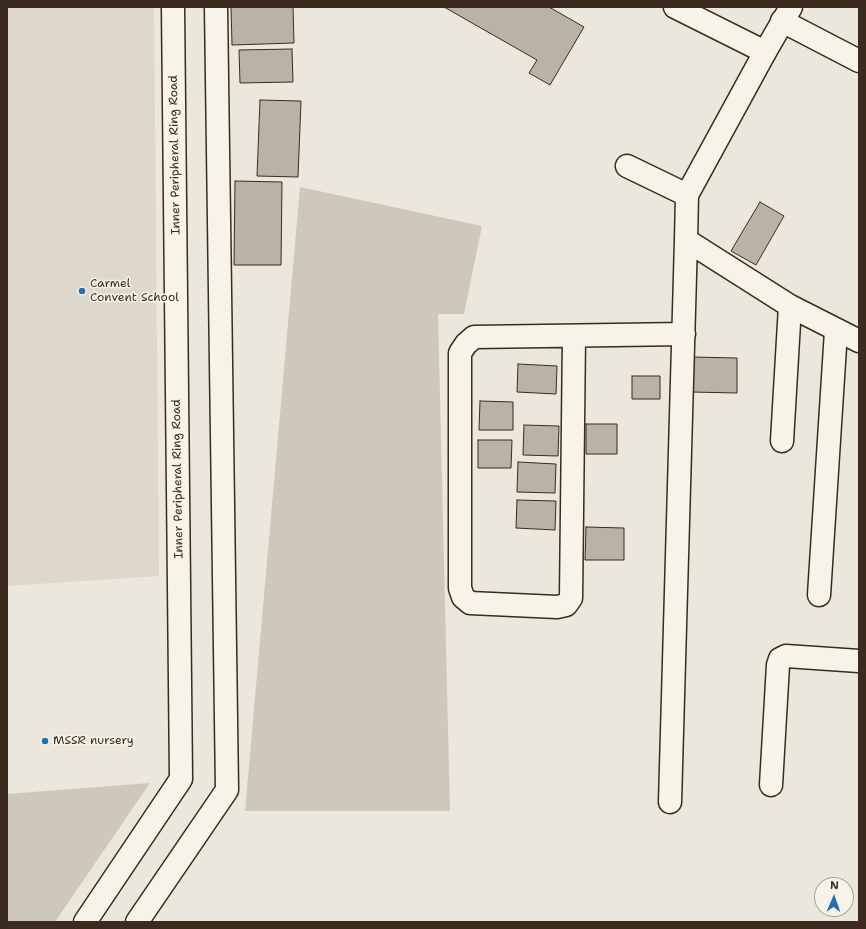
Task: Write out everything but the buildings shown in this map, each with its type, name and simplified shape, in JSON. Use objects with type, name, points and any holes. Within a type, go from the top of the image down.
[{"type":"street","name":"Inner Peripheral Ring Road","points":[[84,922],[181,779],[173,7]]},
{"type":"street","points":[[137,922],[227,790],[216,7]]},
{"type":"street","points":[[675,7],[765,52]]},
{"type":"street","points":[[670,802],[687,195],[787,14],[859,61]]},
{"type":"street","points":[[627,166],[687,195]]},
{"type":"street","points":[[686,240],[790,306],[836,331],[859,341]]},
{"type":"street","points":[[782,441],[790,306]]},
{"type":"street","points":[[819,595],[836,331]]},
{"type":"street","points":[[574,336],[571,598],[566,605],[557,607],[470,603],[463,597],[460,588],[460,353],[466,344],[474,338],[574,336],[684,334]]},
{"type":"street","points":[[771,785],[778,665],[780,659],[786,656],[859,661]]},
{"type":"shaded area","name":"Carmel Convent School","points":[[7,7],[154,7],[159,576],[7,586]]},
{"type":"shaded area","points":[[300,187],[482,226],[464,314],[438,314],[450,811],[245,811]]},
{"type":"shaded area","points":[[150,783],[55,922],[7,922],[7,794]]},
{"type":"place","name":"Carmel Convent School","points":[[82,291]]},
{"type":"place","name":"MSSR nursery","points":[[45,741]]}]
